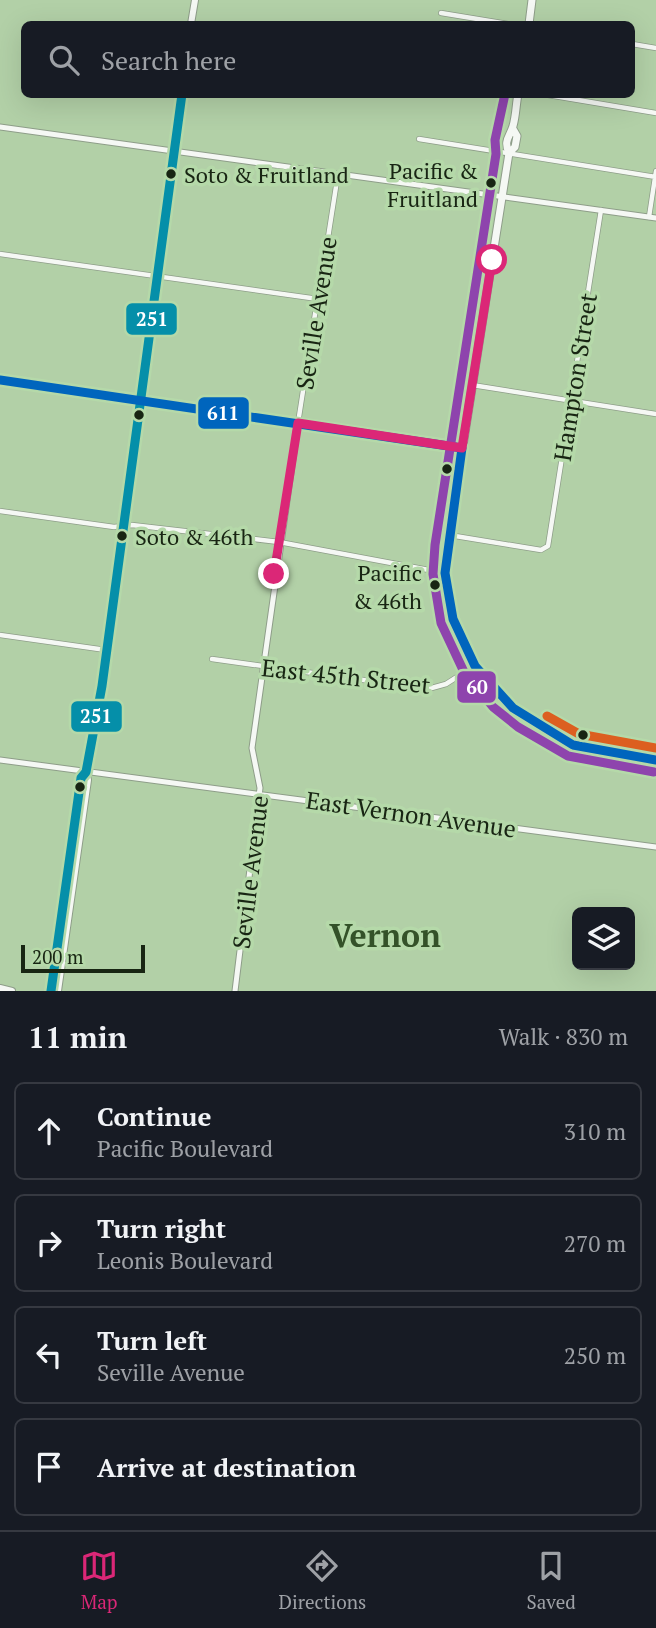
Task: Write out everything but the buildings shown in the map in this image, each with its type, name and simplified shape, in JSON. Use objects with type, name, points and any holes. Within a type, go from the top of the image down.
[{"type":"main road","points":[[192,21],[195,0]]},
{"type":"main road","points":[[530,21],[533,0]]},
{"type":"main road","points":[[51,991],[88,780],[86,772],[107,650],[182,98]]},
{"type":"main road","points":[[517,98],[513,129],[507,134],[505,146],[509,153],[444,573],[453,619],[475,666],[513,708],[541,727],[566,738],[573,745],[656,760]]},
{"type":"main road","points":[[0,380],[462,448]]},
{"type":"main road","points":[[566,738],[574,736],[656,751]]},
{"type":"main road","points":[[58,991],[73,865]]},
{"type":"main road","points":[[0,988],[12,991]]},
{"type":"street","points":[[441,13],[490,21]]},
{"type":"street","points":[[635,44],[656,48]]},
{"type":"street","points":[[566,98],[656,113]]},
{"type":"street","points":[[0,127],[656,219]]},
{"type":"street","points":[[419,139],[656,177]]},
{"type":"street","points":[[649,217],[656,171]]},
{"type":"street","name":"Seville Avenue","points":[[236,991],[260,794],[260,778],[251,748],[279,542],[318,299],[317,285],[322,276],[338,174]]},
{"type":"street","name":"Hampton Street","points":[[449,536],[541,550],[546,549],[549,543],[601,211]]},
{"type":"street","points":[[0,254],[318,299]]},
{"type":"street","points":[[472,385],[656,414]]},
{"type":"street","points":[[0,511],[279,542],[444,573]]},
{"type":"street","points":[[0,635],[107,650]]},
{"type":"street","name":"East 45th Street","points":[[212,660],[428,689],[446,684],[475,666]]},
{"type":"street","name":"East Vernon Avenue","points":[[0,760],[656,847]]},
{"type":"shaded area","points":[[0,0],[656,0],[656,991],[0,991]]},
{"type":"transit line","name":"251","points":[[51,991],[81,778],[86,772],[102,686],[181,98]]},
{"type":"transit line","name":"60","points":[[504,98],[495,140],[496,154],[435,545],[433,574],[441,623],[464,672],[493,707],[518,727],[568,756],[654,772]]},
{"type":"transit line","name":"611","points":[[0,380],[462,448],[445,573],[453,619],[475,666],[513,708],[573,745],[656,760]]},
{"type":"transit line","points":[[547,716],[579,734],[656,748]]},
{"type":"place","name":"Soto & Fruitland","points":[[171,174]]},
{"type":"place","name":"Pacific & Fruitland","points":[[491,183]]},
{"type":"place","name":"Soto & 46th","points":[[122,536]]},
{"type":"place","name":"Pacific & 46th","points":[[435,585]]},
{"type":"district","name":"Vernon","points":[[385,935]]},
{"type":"route","points":[[274,574],[298,423],[462,448],[492,260]]}]
